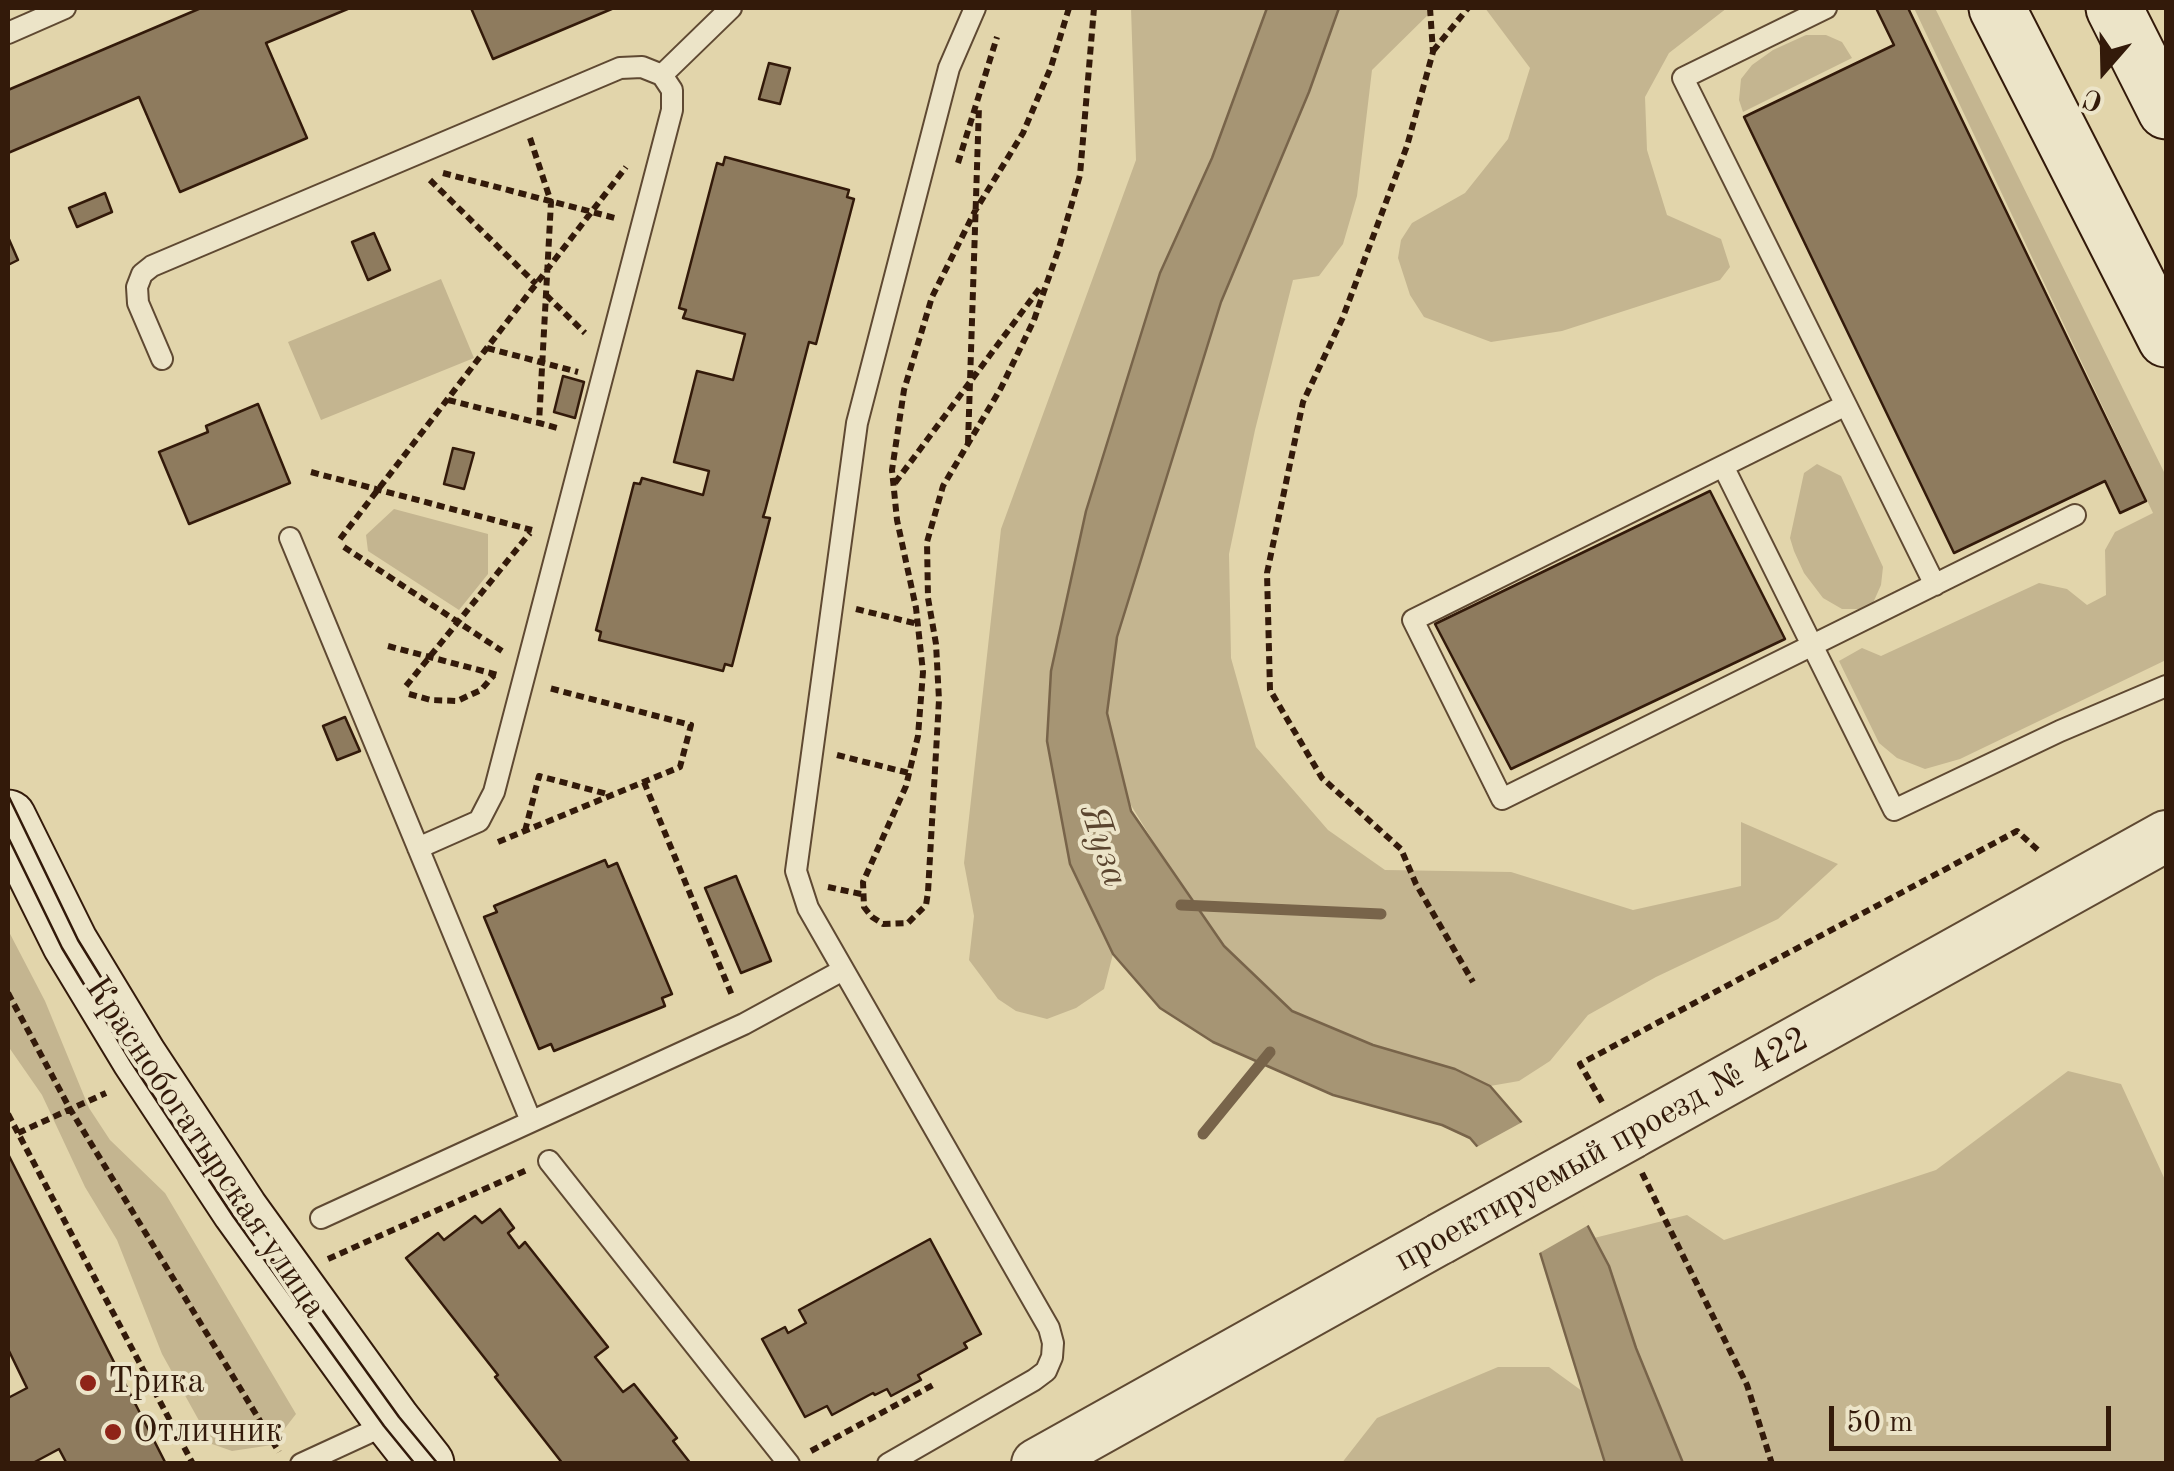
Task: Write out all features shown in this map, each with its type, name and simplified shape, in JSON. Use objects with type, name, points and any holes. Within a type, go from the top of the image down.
[{"type":"main road","points":[[1997,8],[2166,339]]},
{"type":"main road","points":[[2114,8],[2166,111]]},
{"type":"main road","name":"Краснобогатырская улица","points":[[8,818],[70,944],[139,1057],[240,1210],[426,1464]]},
{"type":"street","name":"проектируемый проезд № 422","points":[[1037,1464],[2166,836]]},
{"type":"lane","points":[[8,33],[65,8]]},
{"type":"lane","points":[[662,76],[730,8]]},
{"type":"lane","points":[[888,1464],[1034,1380],[1046,1371],[1053,1343],[1048,1328],[808,908],[796,871],[857,423],[949,68],[975,8]]},
{"type":"lane","points":[[1826,8],[1683,78],[1935,585]]},
{"type":"lane","points":[[162,359],[138,303],[137,287],[142,274],[152,266],[620,68],[642,67],[662,76],[672,90],[672,110],[658,165],[486,810],[479,821],[418,848]]},
{"type":"lane","points":[[1846,405],[1413,620],[1502,799],[2076,515]]},
{"type":"lane","points":[[1723,466],[1894,810],[2060,731],[2166,686]]},
{"type":"lane","points":[[290,538],[532,1122]]},
{"type":"lane","points":[[321,1218],[744,1024],[843,970]]},
{"type":"lane","points":[[549,1160],[788,1463]]},
{"type":"lane","points":[[300,1464],[392,1422]]},
{"type":"path","points":[[1069,8],[1051,67],[1023,133],[975,211],[932,297],[904,390],[892,470],[896,520],[918,624],[923,672],[918,736],[909,773],[863,882],[862,894],[872,918],[883,924],[908,924],[926,905],[940,700],[928,598],[927,542],[944,486],[1002,388],[1034,320],[1049,276],[1080,175],[1094,8]]},
{"type":"path","points":[[1430,8],[1432,52],[1407,146],[1343,317],[1303,402],[1267,573],[1270,690],[1322,778],[1401,849],[1416,884],[1473,982]]},
{"type":"path","points":[[1432,52],[1468,8]]},
{"type":"path","points":[[956,168],[1001,25]]},
{"type":"path","points":[[968,444],[979,94]]},
{"type":"path","points":[[528,132],[552,202],[539,424]]},
{"type":"path","points":[[340,538],[633,158],[658,165]]},
{"type":"path","points":[[437,172],[624,220]]},
{"type":"path","points":[[426,176],[536,284]]},
{"type":"path","points":[[894,485],[1049,276]]},
{"type":"path","points":[[546,295],[593,342]]},
{"type":"path","points":[[487,348],[584,374]]},
{"type":"path","points":[[447,400],[570,431]]},
{"type":"path","points":[[310,472],[532,530]]},
{"type":"path","points":[[495,674],[481,690],[457,701],[431,700],[408,689],[429,657],[541,519]]},
{"type":"path","points":[[344,548],[511,657]]},
{"type":"path","points":[[849,626],[852,608],[918,624]]},
{"type":"path","points":[[388,646],[692,725],[680,767],[494,844]]},
{"type":"path","points":[[811,748],[909,773]]},
{"type":"path","points":[[525,831],[539,776],[612,795]]},
{"type":"path","points":[[644,782],[744,1024]]},
{"type":"path","points":[[829,898],[824,883],[862,894]]},
{"type":"path","points":[[8,993],[70,1110],[287,1464]]},
{"type":"path","points":[[18,1133],[106,1093]]},
{"type":"path","points":[[8,1114],[193,1464]]},
{"type":"path","points":[[327,1259],[549,1160]]},
{"type":"path","points":[[788,1463],[933,1385]]},
{"type":"shaded area","points":[[1131,8],[1267,8],[1212,158],[1160,273],[1051,671],[1047,741],[1070,864],[1113,954],[1104,989],[1076,1008],[1047,1019],[1016,1011],[998,999],[969,960],[974,916],[964,863],[1001,529],[1136,160]]},
{"type":"shaded area","points":[[1339,8],[1435,8],[1372,70],[1357,196],[1343,244],[1319,276],[1293,280],[1255,430],[1229,554],[1231,658],[1256,747],[1328,830],[1385,870],[1511,872],[1633,910],[1741,886],[1741,822],[1838,864],[1778,919],[1656,977],[1588,1015],[1550,1061],[1519,1081],[1490,1086],[1455,1069],[1373,1045],[1292,1011],[1224,946],[1129,802],[1107,713],[1117,637],[1221,302],[1309,92]]},
{"type":"shaded area","points":[[1485,8],[1727,8],[1669,53],[1645,97],[1647,150],[1667,215],[1721,239],[1730,267],[1720,280],[1562,331],[1491,342],[1424,317],[1410,295],[1398,258],[1401,240],[1412,223],[1465,193],[1508,139],[1530,68]]},
{"type":"shaded area","points":[[1914,8],[1935,8],[2166,476],[2166,660],[1960,759],[1925,769],[1897,758],[1879,743],[1839,661],[1862,648],[1881,656],[2039,583],[2067,589],[2087,605],[2106,595],[2105,550],[2115,532],[2153,513]]},
{"type":"shaded area","points":[[1806,35],[1826,35],[1842,42],[1852,58],[1743,112],[1739,100],[1741,79],[1752,65]]},
{"type":"shaded area","points":[[441,279],[474,358],[321,420],[288,342]]},
{"type":"shaded area","points":[[1817,464],[1841,476],[1883,567],[1873,603],[1861,609],[1842,609],[1823,598],[1804,573],[1790,538],[1804,473]]},
{"type":"shaded area","points":[[394,509],[488,534],[488,574],[459,610],[368,551],[366,535]]},
{"type":"shaded area","points":[[8,930],[45,1001],[89,1108],[110,1140],[165,1193],[296,1414],[272,1445],[232,1451],[212,1444],[162,1354],[117,1240],[85,1187],[42,1095],[8,1046]]},
{"type":"shaded area","points":[[2068,1071],[2121,1084],[2166,1182],[2166,1463],[1683,1463],[1636,1348],[1609,1266],[1594,1238],[1687,1215],[1724,1240],[1936,1170]]},
{"type":"shaded area","points":[[1498,1367],[1549,1367],[1582,1391],[1605,1463],[1341,1464],[1377,1418]]},
{"type":"water","name":"Яуза","points":[[1267,8],[1339,8],[1309,92],[1221,302],[1117,637],[1107,713],[1131,811],[1224,946],[1292,1011],[1373,1045],[1455,1069],[1490,1086],[1528,1130],[1571,1194],[1609,1266],[1636,1348],[1683,1463],[1605,1463],[1533,1230],[1506,1180],[1470,1138],[1442,1125],[1333,1095],[1213,1042],[1160,1008],[1113,954],[1070,864],[1047,741],[1051,671],[1086,511],[1160,273],[1212,158]]},
{"type":"pier","points":[[1526,1120],[1592,1223],[1536,1255],[1502,1183],[1473,1149]]},
{"type":"building","points":[[201,8],[350,8],[266,43],[307,138],[180,192],[139,97],[8,153],[8,90]]},
{"type":"building","points":[[471,8],[614,8],[493,59]]},
{"type":"building","points":[[1876,8],[1908,8],[2146,501],[2120,513],[2105,481],[1954,553],[1744,117],[1894,45]]},
{"type":"building","points":[[769,63],[790,68],[780,104],[759,99]]},
{"type":"building","points":[[725,157],[849,190],[847,197],[854,199],[816,344],[809,342],[763,517],[770,518],[732,666],[725,664],[723,671],[599,640],[601,632],[596,630],[634,483],[640,484],[642,478],[703,495],[709,471],[674,462],[697,371],[733,380],[745,334],[683,318],[686,310],[679,308],[717,163],[723,165]]},
{"type":"building","points":[[105,193],[112,212],[77,227],[69,208]]},
{"type":"building","points":[[374,233],[390,270],[368,280],[352,242]]},
{"type":"building","points":[[8,237],[18,260],[8,265]]},
{"type":"building","points":[[563,376],[584,382],[575,418],[554,412]]},
{"type":"building","points":[[258,404],[290,483],[189,524],[159,452],[208,432],[206,426]]},
{"type":"building","points":[[453,448],[474,453],[464,489],[444,484]]},
{"type":"building","points":[[1710,491],[1785,639],[1511,769],[1435,624]]},
{"type":"building","points":[[345,717],[360,751],[337,760],[323,726]]},
{"type":"building","points":[[605,860],[608,867],[617,863],[672,994],[662,998],[665,1006],[554,1051],[551,1044],[539,1049],[484,917],[497,912],[494,906]]},
{"type":"building","points":[[736,876],[771,961],[741,973],[705,888]]},
{"type":"building","points":[[8,1154],[166,1464],[67,1464],[59,1449],[31,1464],[8,1464],[8,1398],[27,1388],[8,1349]]},
{"type":"building","points":[[500,1209],[514,1228],[508,1233],[519,1248],[525,1242],[608,1347],[595,1357],[623,1392],[634,1384],[677,1438],[673,1441],[691,1464],[563,1464],[406,1258],[438,1233],[444,1240],[475,1216],[482,1223]]},
{"type":"building","points":[[930,1239],[981,1334],[964,1343],[967,1348],[918,1375],[921,1380],[891,1396],[887,1389],[832,1415],[827,1406],[805,1417],[762,1339],[785,1327],[788,1333],[806,1323],[799,1310]]},
{"type":"waterway","points":[[1181,905],[1381,914]]},
{"type":"waterway","points":[[1203,1134],[1270,1052]]},
{"type":"tram line","points":[[8,795],[78,940],[147,1052],[272,1240],[399,1417],[438,1464]]},
{"type":"tram line","points":[[8,837],[62,948],[131,1062],[233,1216],[415,1464]]},
{"type":"place","name":"Трика","points":[[88,1383]]},
{"type":"place","name":"Отличник","points":[[113,1432]]}]
